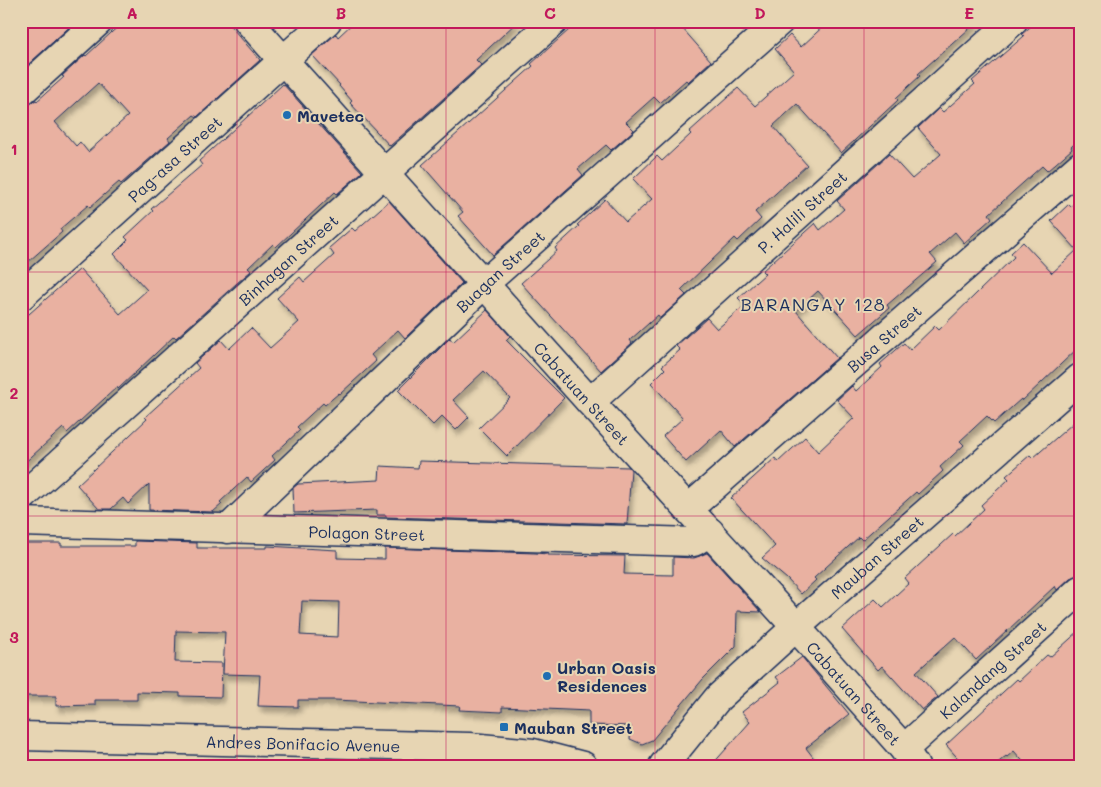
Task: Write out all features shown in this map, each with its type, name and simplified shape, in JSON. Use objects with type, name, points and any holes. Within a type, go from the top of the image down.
[{"type":"street","points":[[21,92],[99,21]]},
{"type":"street","name":"Cabatuan Street","points":[[248,21],[590,402],[796,627],[909,757]]},
{"type":"street","name":"Pag-asa Street","points":[[21,296],[327,21]]},
{"type":"street","name":"Binhagan Street","points":[[21,498],[554,21]]},
{"type":"street","name":"Buagan Street","points":[[228,529],[484,283],[780,21]]},
{"type":"street","name":"P. Halili Street","points":[[590,402],[1013,21]]},
{"type":"street","name":"Busa Street","points":[[688,508],[1080,166]]},
{"type":"street","name":"Mauban Street","points":[[663,766],[718,698],[796,627],[1080,378]]},
{"type":"street","name":"Polagon Street","points":[[21,522],[694,542],[710,532]]},
{"type":"street","name":"Kalandang Street","points":[[909,757],[1080,590]]},
{"type":"street","name":"Andres Bonifacio Avenue","points":[[21,736],[470,747],[533,753],[583,766]]},
{"type":"building","points":[[21,21],[76,21],[21,71]]},
{"type":"building","points":[[124,21],[226,21],[260,60],[197,117],[194,115],[168,138],[170,141],[121,184],[119,182],[60,229],[62,232],[21,268],[21,107],[37,101],[64,77],[62,76]],"holes":[[[98,83],[128,116],[88,152],[80,142],[76,146],[55,122]]]},
{"type":"building","points":[[355,21],[518,21],[476,60],[481,65],[390,146],[350,103],[352,101],[340,85],[312,55],[336,34],[338,37]]},
{"type":"building","points":[[579,21],[676,21],[711,61],[688,82],[686,80],[660,103],[654,97],[626,122],[634,130],[611,150],[606,145],[578,169],[583,175],[493,255],[458,216],[463,212],[422,165],[533,66],[531,64]]},
{"type":"building","points":[[829,21],[978,21],[918,74],[920,76],[896,98],[898,100],[841,153],[797,104],[773,126],[807,165],[755,212],[761,219],[738,241],[735,238],[681,290],[686,295],[660,318],[658,315],[630,340],[632,343],[601,371],[521,283],[557,251],[555,248],[605,199],[626,222],[652,199],[633,179],[657,156],[662,161],[691,134],[689,132],[738,88],[755,106],[794,71],[775,49],[790,35],[801,47]]},
{"type":"building","points":[[1037,21],[1065,21],[1080,38],[1080,139],[1071,147],[1072,149],[1047,171],[1042,166],[1014,191],[989,214],[992,218],[964,243],[955,232],[930,254],[937,262],[887,305],[889,308],[858,335],[818,291],[796,311],[837,358],[735,447],[721,430],[686,462],[663,436],[683,418],[651,383],[665,369],[662,366],[680,350],[676,346],[707,318],[717,329],[745,305],[738,298],[765,274],[762,271],[815,223],[820,230],[844,209],[837,201],[889,154],[912,179],[941,154],[918,128],[939,108],[943,112],[975,84],[972,81],[1024,36],[1022,34]]},
{"type":"building","points":[[283,84],[362,172],[337,194],[335,192],[276,247],[273,244],[248,268],[251,271],[176,338],[174,336],[118,389],[117,387],[67,433],[63,428],[21,466],[21,321],[80,269],[120,314],[147,290],[114,254],[128,240],[125,237],[153,211],[151,209],[202,165],[199,161]]},
{"type":"building","points":[[1080,198],[1080,346],[1022,401],[1021,399],[994,423],[987,416],[960,441],[964,445],[940,467],[943,471],[918,494],[916,492],[862,540],[859,537],[814,578],[816,580],[801,594],[787,579],[762,558],[775,546],[731,498],[775,458],[778,462],[805,437],[818,452],[854,418],[837,400],[852,386],[856,391],[882,367],[880,364],[904,343],[910,350],[935,326],[939,330],[1014,257],[1011,253],[1023,242],[1052,273],[1077,250],[1051,221],[1069,204],[1071,206]]},
{"type":"building","points":[[389,201],[462,283],[405,338],[398,330],[371,355],[376,361],[340,394],[325,405],[323,403],[297,427],[300,430],[272,456],[275,460],[251,482],[247,477],[220,502],[222,504],[213,512],[149,510],[149,484],[128,504],[123,498],[111,509],[99,509],[77,485],[147,419],[145,417],[199,368],[195,363],[221,340],[229,349],[251,328],[270,348],[299,322],[277,298],[300,277],[304,282],[334,255],[329,248],[352,228],[355,231]]},
{"type":"building","points":[[487,310],[510,336],[506,340],[564,398],[507,456],[479,428],[510,398],[484,371],[453,400],[469,417],[456,430],[442,416],[433,425],[398,390],[450,338],[453,342]]},
{"type":"building","points":[[1080,417],[1080,575],[1070,578],[1057,590],[1055,586],[976,660],[955,637],[916,672],[938,697],[922,710],[882,666],[878,670],[842,629],[875,599],[883,607],[909,583],[905,578],[953,534],[955,536],[984,509],[981,505],[1009,479],[1006,476],[1030,455],[1033,458]]},
{"type":"building","points":[[419,461],[629,467],[631,470],[627,524],[386,517],[386,515],[377,515],[377,510],[294,513],[293,488],[298,484],[379,480],[380,466],[418,468]]},
{"type":"building","points":[[135,541],[197,543],[197,548],[267,548],[267,546],[337,550],[337,558],[385,559],[385,548],[548,555],[625,556],[624,574],[673,575],[673,557],[694,558],[707,553],[761,612],[737,611],[736,646],[703,679],[652,740],[642,744],[630,739],[631,726],[589,725],[589,711],[502,707],[502,712],[459,710],[460,706],[335,700],[298,700],[298,707],[258,706],[260,675],[223,674],[225,632],[176,631],[175,662],[222,663],[221,697],[180,696],[180,693],[137,692],[137,700],[95,700],[95,705],[56,706],[56,696],[21,696],[21,543],[61,543],[61,546],[135,546]],"holes":[[[302,601],[339,602],[338,637],[300,635]]]},
{"type":"building","points":[[1080,630],[1080,766],[1027,766],[1014,751],[994,766],[965,766],[946,745],[1017,679],[1019,681],[1047,655],[1050,657]]},
{"type":"building","points":[[802,657],[849,714],[806,748],[820,766],[711,766],[750,722],[742,712],[780,682],[776,677]]},
{"type":"place","name":"Mavetec","points":[[287,115]]},
{"type":"place","name":"Urban Oasis Residences","points":[[547,676]]},
{"type":"place","name":"Mauban Street","points":[[504,727]]},
{"type":"district","name":"BARANGAY 128","points":[[813,304]]}]
